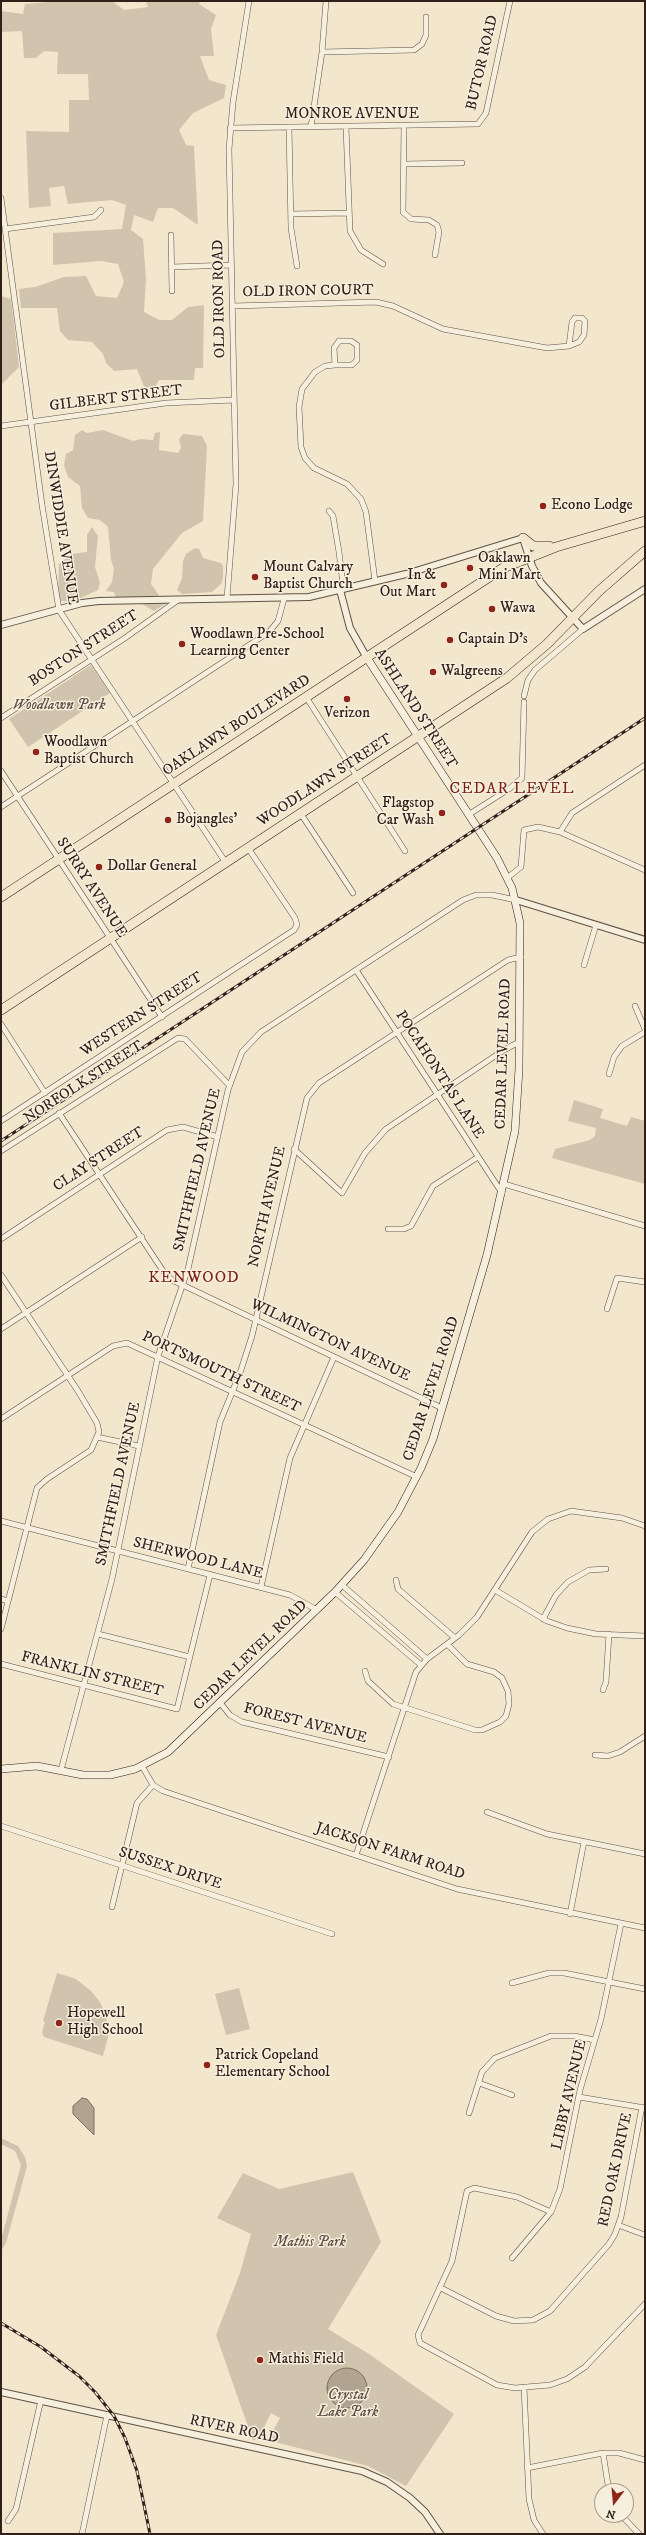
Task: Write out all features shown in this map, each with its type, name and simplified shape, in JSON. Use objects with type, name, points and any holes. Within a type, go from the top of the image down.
[{"type":"highway","name":"OAKLAWN BOULEVARD","points":[[1,898],[487,578],[528,556],[556,546],[645,521]]},
{"type":"highway","points":[[523,538],[534,546],[556,546]]},
{"type":"highway","name":"WOODLAWN STREET","points":[[1,1010],[419,737],[512,674],[543,648],[610,581],[645,552]]},
{"type":"main road","name":"ASHLAND STREET","points":[[367,658],[419,737],[507,878]]},
{"type":"main road","name":"CEDAR LEVEL ROAD","points":[[61,1770],[101,1776],[118,1774],[142,1766],[168,1752],[221,1704],[342,1585],[387,1530],[417,1477],[430,1448],[479,1282],[504,1184],[517,1110],[521,957],[520,923],[516,900],[507,878]]},
{"type":"main road","points":[[1,1769],[30,1766],[61,1770]]},
{"type":"street","name":"OLD IRON ROAD","points":[[227,598],[236,484],[231,265],[230,128],[249,1]]},
{"type":"street","points":[[311,127],[322,52],[326,1]]},
{"type":"street","name":"BUTOR ROAD","points":[[474,126],[480,122],[486,114],[510,1]]},
{"type":"street","points":[[322,52],[414,50],[422,44],[426,34],[426,16]]},
{"type":"street","points":[[404,126],[403,212],[411,219],[429,220],[437,225],[439,232],[435,255]]},
{"type":"street","name":"MONROE AVENUE","points":[[230,128],[474,126]]},
{"type":"street","points":[[289,127],[291,214],[297,266]]},
{"type":"street","points":[[346,127],[348,213],[350,231],[356,244],[366,254],[383,264]]},
{"type":"street","points":[[404,164],[462,163]]},
{"type":"street","name":"DINWIDDIE AVENUE","points":[[1,198],[31,422],[59,610],[226,863]]},
{"type":"street","points":[[5,229],[94,216],[100,210]]},
{"type":"street","points":[[291,214],[348,213]]},
{"type":"street","points":[[171,235],[172,291]]},
{"type":"street","points":[[172,267],[231,265]]},
{"type":"street","name":"OLD IRON COURT","points":[[232,306],[376,302],[393,306],[443,329],[547,348],[569,346]]},
{"type":"street","points":[[577,318],[584,319],[586,323],[583,337],[579,342],[569,346],[572,322],[577,318]]},
{"type":"street","points":[[334,365],[334,348],[337,342],[346,341],[356,343],[357,352],[355,363],[350,366],[325,366],[315,372],[302,389],[299,407],[301,447],[305,458],[314,468],[347,484],[361,499],[366,512],[375,581]]},
{"type":"street","name":"GILBERT STREET","points":[[1,426],[160,403],[234,400]]},
{"type":"street","points":[[329,511],[333,516],[340,552],[343,584],[340,590]]},
{"type":"street","points":[[1,625],[99,601],[227,598],[284,599],[309,597],[375,581],[523,538],[528,556],[541,583],[584,629]]},
{"type":"street","points":[[468,815],[509,789],[522,778],[524,699],[528,680],[535,670],[584,629],[645,589]]},
{"type":"street","name":"ASHLAND STREET","points":[[340,590],[350,628],[367,658]]},
{"type":"street","name":"BOSTON STREET","points":[[1,718],[179,599]]},
{"type":"street","points":[[1,807],[269,632],[278,621],[284,599]]},
{"type":"street","points":[[306,698],[405,851]]},
{"type":"street","points":[[560,832],[572,813],[645,764]]},
{"type":"street","name":"SURRY AVENUE","points":[[1,771],[162,1017]]},
{"type":"street","points":[[301,814],[352,893]]},
{"type":"street","points":[[507,878],[521,867],[522,837],[524,830],[532,827],[545,827],[560,832],[645,870]]},
{"type":"street","name":"WESTERN STREET","points":[[1,1121],[296,928],[295,918],[248,848]]},
{"type":"street","name":"SMITHFIELD AVENUE","points":[[61,1770],[98,1634],[158,1356],[183,1286],[229,1085],[242,1052],[254,1038],[470,897],[492,895],[516,900]]},
{"type":"street","points":[[516,900],[645,940]]},
{"type":"street","points":[[584,965],[596,925]]},
{"type":"street","name":"NORTH AVENUE","points":[[188,1569],[220,1422],[245,1360],[304,1106],[314,1088],[508,960],[521,957]]},
{"type":"street","name":"POCAHONTAS LANE","points":[[356,970],[502,1193]]},
{"type":"street","points":[[635,1006],[645,1029]]},
{"type":"street","points":[[1,1024],[45,1093]]},
{"type":"street","points":[[609,1074],[614,1057],[622,1046],[645,1032]]},
{"type":"street","name":"NORFOLK STREET","points":[[1,1151],[171,1041],[182,1038],[229,1085]]},
{"type":"street","points":[[294,1149],[340,1193],[344,1192],[359,1162],[379,1135],[437,1094],[519,1042]]},
{"type":"street","name":"WILMINGTON AVENUE","points":[[59,1113],[168,1277],[183,1286],[442,1408]]},
{"type":"street","name":"CLAY STREET","points":[[1,1239],[171,1128],[183,1127],[218,1136]]},
{"type":"street","points":[[388,1229],[404,1229],[411,1226],[422,1203],[438,1182],[478,1157]]},
{"type":"street","points":[[504,1184],[645,1226]]},
{"type":"street","points":[[1,1329],[142,1238]]},
{"type":"street","points":[[1,1275],[97,1423],[97,1437],[91,1450],[40,1484],[36,1492],[1,1629]]},
{"type":"street","points":[[607,1309],[617,1278],[645,1282]]},
{"type":"street","name":"PORTSMOUTH STREET","points":[[1,1419],[118,1344],[132,1344],[417,1477]]},
{"type":"street","points":[[261,1587],[290,1458],[303,1425],[334,1358]]},
{"type":"street","points":[[97,1437],[139,1446]]},
{"type":"street","points":[[356,1855],[389,1757],[412,1681],[421,1665],[427,1658],[455,1638],[476,1617],[532,1532],[540,1524],[557,1515],[571,1512],[594,1513],[628,1520],[645,1526]]},
{"type":"street","name":"SHERWOOD LANE","points":[[1,1521],[295,1596],[317,1610]]},
{"type":"street","points":[[543,1619],[556,1595],[568,1582],[590,1570],[606,1569]]},
{"type":"street","points":[[98,1634],[190,1657],[210,1575]]},
{"type":"street","points":[[396,1580],[398,1589],[455,1638]]},
{"type":"street","points":[[342,1585],[427,1658]]},
{"type":"street","points":[[495,1590],[543,1619],[567,1628],[609,1634],[645,1636]]},
{"type":"street","points":[[335,1592],[421,1665]]},
{"type":"street","points":[[1,1599],[8,1601]]},
{"type":"street","points":[[603,1690],[606,1682],[609,1634]]},
{"type":"street","points":[[365,1671],[368,1681],[389,1702],[404,1708],[482,1730],[494,1726],[506,1716],[508,1690],[502,1678],[494,1672],[467,1664],[447,1644]]},
{"type":"street","name":"FRANKLIN STREET","points":[[1,1664],[177,1709],[190,1657]]},
{"type":"street","name":"FOREST AVENUE","points":[[221,1704],[230,1715],[242,1722],[389,1757]]},
{"type":"street","points":[[595,1755],[608,1756],[620,1752],[645,1736]]},
{"type":"street","points":[[112,1907],[137,1803],[153,1784],[142,1766]]},
{"type":"street","name":"JACKSON FARM ROAD","points":[[153,1784],[169,1793],[457,1889],[570,1914],[645,1928]]},
{"type":"street","points":[[487,1812],[542,1832],[645,1854]]},
{"type":"street","name":"SUSSEX DRIVE","points":[[1,1826],[332,1934]]},
{"type":"street","points":[[570,1914],[584,1842]]},
{"type":"street","name":"LIBBY AVENUE","points":[[512,2258],[551,2212],[564,2176],[579,2097],[610,1981],[621,1924]]},
{"type":"street","points":[[512,1982],[556,1972],[610,1981],[645,1989]]},
{"type":"street","points":[[469,2113],[485,2066],[490,2061],[541,2038],[564,2035],[595,2040]]},
{"type":"street","points":[[479,2083],[512,2094]]},
{"type":"street","points":[[579,2097],[643,2107]]},
{"type":"street","name":"RED OAK DRIVE","points":[[441,2288],[504,2319],[520,2322],[533,2320],[550,2311],[609,2244],[618,2226],[643,2107]]},
{"type":"street","points":[[551,2212],[517,2197],[474,2188],[468,2190],[465,2193],[452,2261],[441,2288],[418,2335],[420,2343],[490,2383],[504,2387],[524,2387],[559,2382],[579,2372],[645,2304]]},
{"type":"street","points":[[618,2226],[645,2235]]},
{"type":"street","points":[[524,2387],[530,2508],[543,2534]]},
{"type":"street","name":"RIVER ROAD","points":[[1,2392],[362,2470],[387,2482],[410,2498],[425,2512],[440,2534]]},
{"type":"street","points":[[8,2521],[16,2509],[40,2400]]},
{"type":"street","points":[[82,2534],[108,2415]]},
{"type":"street","points":[[527,2468],[603,2454],[619,2454],[645,2460]]},
{"type":"street","points":[[603,2454],[608,2483]]},
{"type":"street","points":[[629,2523],[639,2534]]},
{"type":"green space","points":[[62,1],[112,1],[124,10],[148,7],[146,1],[200,1],[199,4],[216,15],[211,29],[214,56],[200,56],[209,80],[226,85],[224,98],[193,113],[179,130],[186,145],[194,146],[198,225],[173,208],[158,208],[153,222],[134,215],[131,230],[143,239],[146,279],[144,312],[159,320],[172,320],[188,307],[204,305],[203,368],[195,368],[194,380],[159,380],[154,389],[145,389],[137,369],[114,371],[106,363],[103,354],[92,342],[68,340],[60,331],[57,308],[21,308],[19,289],[35,287],[64,277],[86,276],[96,296],[117,298],[124,282],[118,264],[101,261],[53,265],[53,233],[122,229],[126,205],[112,200],[68,204],[64,186],[49,188],[51,206],[29,208],[26,131],[69,132],[69,100],[89,100],[88,74],[57,74],[58,52],[44,51],[36,58],[24,58],[22,31],[1,32],[1,11],[23,14],[25,4]]},
{"type":"green space","points":[[1,296],[11,299],[19,367],[1,385]]},
{"type":"green space","points":[[82,430],[87,433],[103,430],[133,441],[141,439],[153,440],[155,433],[160,432],[159,450],[178,453],[181,448],[179,439],[183,434],[202,436],[207,446],[203,521],[182,533],[153,569],[151,584],[165,604],[154,611],[142,604],[118,604],[114,592],[106,591],[112,582],[114,569],[111,560],[108,527],[100,520],[88,518],[82,508],[80,486],[68,477],[64,465],[66,454],[73,450],[75,435]]},
{"type":"green space","points":[[92,527],[98,536],[95,567],[100,583],[98,590],[74,601],[61,601],[58,595],[59,564],[71,554],[87,552],[87,535]]},
{"type":"green space","points":[[195,548],[199,549],[203,558],[221,563],[223,566],[223,578],[221,584],[212,592],[182,594],[177,590],[182,578],[183,561],[186,554]]},
{"type":"green space","name":"Woodlawn Park","points":[[91,665],[110,693],[28,747],[9,719]]},
{"type":"green space","points":[[574,1100],[603,1109],[600,1118],[627,1126],[631,1117],[645,1121],[645,1184],[552,1158],[555,1149],[590,1140],[595,1136],[596,1128],[568,1121]]},
{"type":"green space","points":[[57,1973],[76,1979],[91,1991],[100,2002],[106,2016],[109,2033],[103,2056],[44,2037],[42,2032],[45,2022],[43,2021]]},
{"type":"green space","points":[[239,1988],[250,2029],[226,2035],[215,1994]]},
{"type":"green space","points":[[1,2138],[18,2146],[25,2157],[27,2166],[6,2243],[1,2251],[1,2240],[21,2165],[15,2151],[1,2144]]},
{"type":"green space","name":"Mathis Park","points":[[353,2172],[381,2242],[328,2329],[369,2354],[454,2414],[406,2486],[368,2466],[271,2441],[270,2436],[280,2418],[271,2413],[259,2437],[253,2441],[216,2335],[240,2273],[251,2234],[217,2218],[243,2173],[279,2189]]},
{"type":"shaded area","points":[[82,2098],[87,2099],[94,2108],[94,2135],[73,2114],[73,2106]]},
{"type":"shaded area","points":[[347,2368],[355,2370],[361,2374],[365,2380],[367,2388],[365,2396],[361,2402],[355,2406],[347,2408],[339,2406],[333,2402],[329,2396],[327,2388],[329,2380],[333,2374],[339,2370]]},
{"type":"railway","points":[[1,1141],[645,718]]},
{"type":"railway","points":[[1,2323],[41,2347],[79,2376],[95,2392],[114,2416],[125,2438],[137,2471],[150,2534]]},
{"type":"place","name":"Econo Lodge","points":[[543,506]]},
{"type":"place","name":"Oaklawn Mini Mart","points":[[470,568]]},
{"type":"place","name":"Mount Calvary Baptist Church","points":[[255,577]]},
{"type":"place","name":"In & Out Mart","points":[[444,585]]},
{"type":"place","name":"Wawa","points":[[492,609]]},
{"type":"place","name":"Captain D's","points":[[450,640]]},
{"type":"place","name":"Woodlawn Pre-School Learning Center","points":[[182,644]]},
{"type":"place","name":"Walgreens","points":[[433,672]]},
{"type":"place","name":"Verizon","points":[[347,699]]},
{"type":"place","name":"Woodlawn Baptist Church","points":[[36,752]]},
{"type":"place","name":"Flagstop Car Wash","points":[[442,813]]},
{"type":"place","name":"Bojangles'","points":[[168,820]]},
{"type":"place","name":"Dollar General","points":[[99,867]]},
{"type":"place","name":"Hopewell High School","points":[[59,2023]]},
{"type":"place","name":"Patrick Copeland Elementary School","points":[[207,2065]]},
{"type":"place","name":"Mathis Field","points":[[260,2360]]},
{"type":"district","name":"CEDAR LEVEL","points":[[512,790]]},
{"type":"district","name":"KENWOOD","points":[[194,1279]]},
{"type":"park label","name":"Crystal Lake Park","points":[[348,2404]]}]
